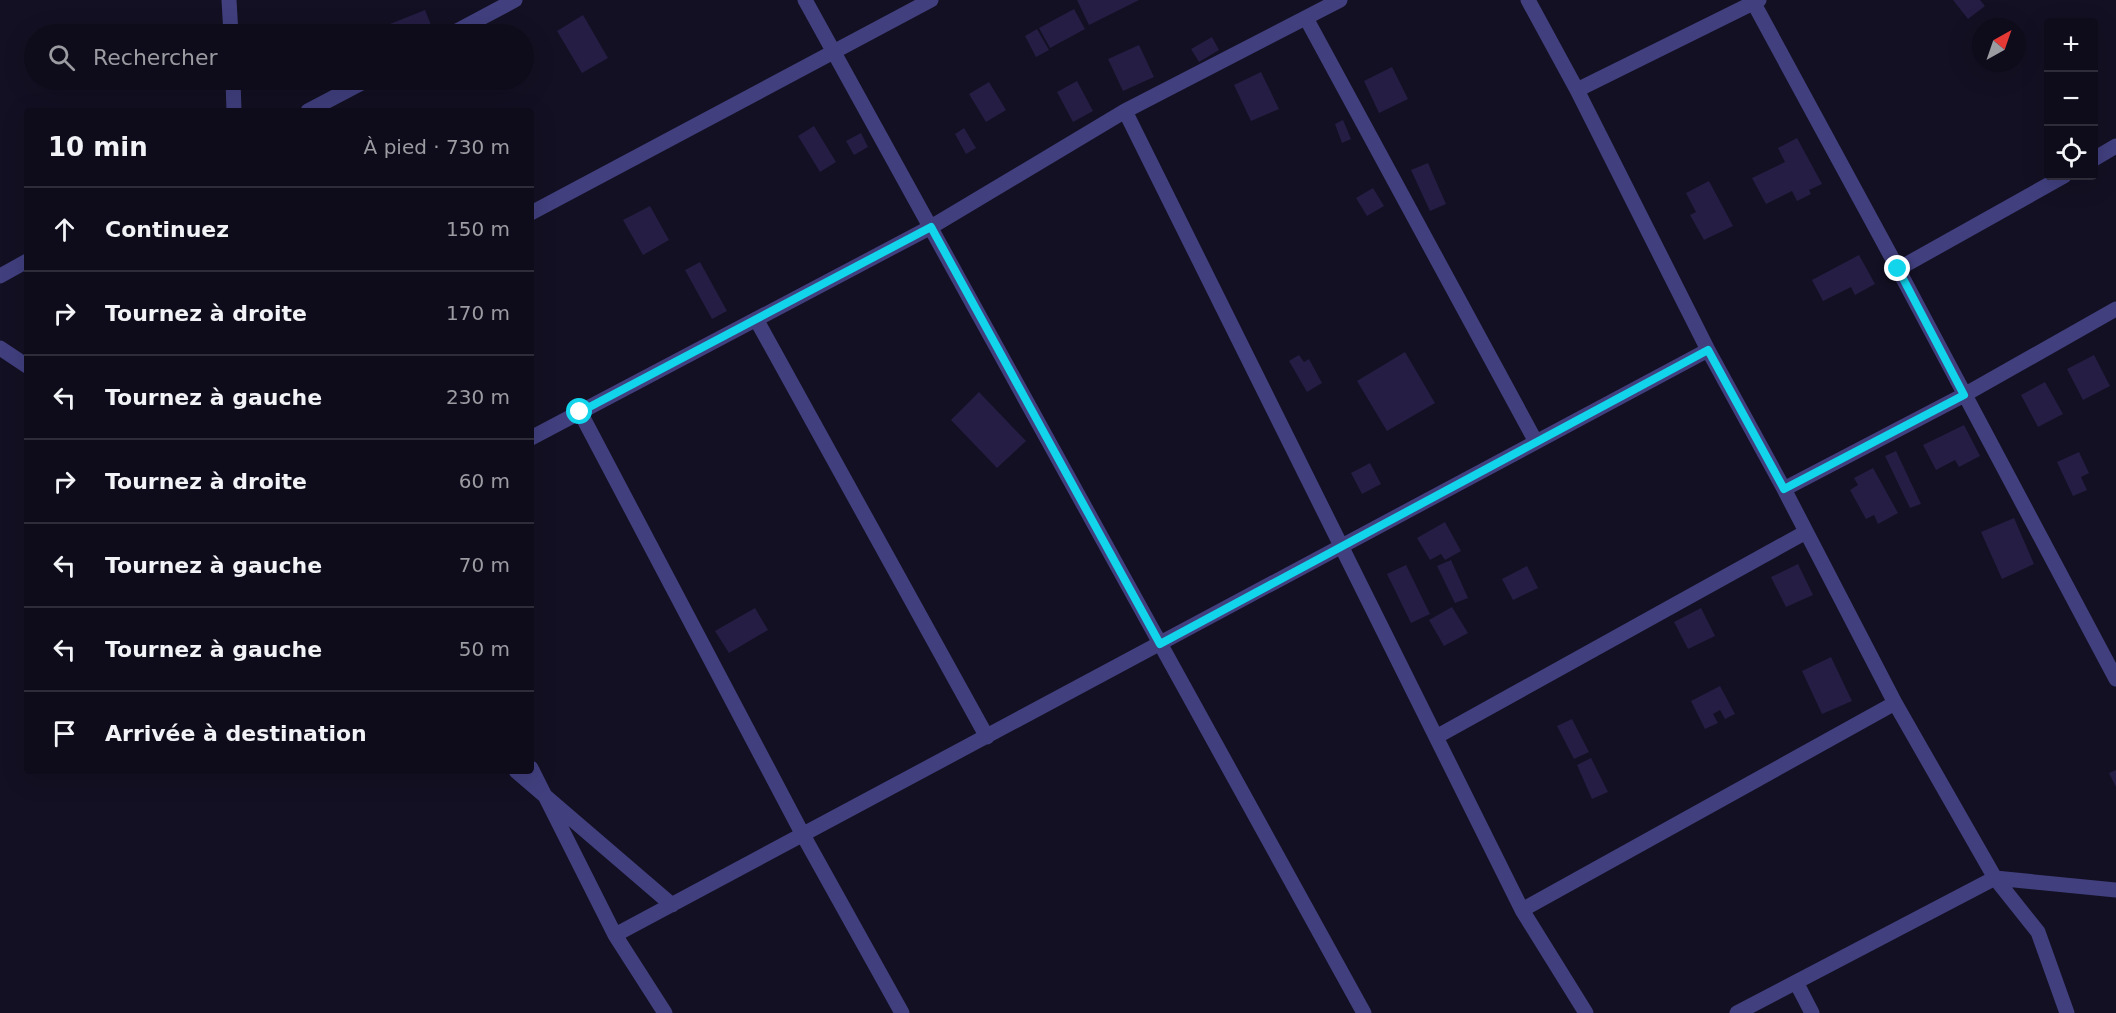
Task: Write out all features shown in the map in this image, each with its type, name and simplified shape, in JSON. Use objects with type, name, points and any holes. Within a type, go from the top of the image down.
[{"type":"street","points":[[230,0],[231,24]]},
{"type":"street","points":[[470,24],[515,0]]},
{"type":"street","points":[[805,0],[1364,1013]]},
{"type":"street","points":[[534,211],[931,0]]},
{"type":"street","points":[[534,436],[931,227],[1125,111],[1340,0]]},
{"type":"street","points":[[1528,0],[1577,90],[1708,350],[1784,489],[1895,703],[1995,878],[2038,932],[2067,1013]]},
{"type":"street","points":[[1577,90],[1755,1],[2116,679]]},
{"type":"street","points":[[1306,18],[1536,442]]},
{"type":"street","points":[[233,90],[234,108]]},
{"type":"street","points":[[314,108],[348,90]]},
{"type":"street","points":[[1125,111],[1522,910],[1586,1013]]},
{"type":"street","points":[[2098,157],[2116,146]]},
{"type":"street","points":[[1898,269],[2057,180]]},
{"type":"street","points":[[0,276],[24,263]]},
{"type":"street","points":[[1784,489],[1964,395],[2116,309]]},
{"type":"street","points":[[756,319],[987,737]]},
{"type":"street","points":[[0,348],[24,364]]},
{"type":"street","points":[[615,935],[1708,350]]},
{"type":"street","points":[[580,412],[804,835],[902,1013]]},
{"type":"street","points":[[1436,737],[1806,532]]},
{"type":"street","points":[[1522,910],[1895,703]]},
{"type":"street","points":[[519,774],[672,905]]},
{"type":"street","points":[[534,774],[615,935],[665,1013]]},
{"type":"street","points":[[1737,1013],[1995,878],[2116,890]]},
{"type":"street","points":[[1796,982],[1812,1013]]},
{"type":"building","points":[[1077,0],[1139,0],[1089,25]]},
{"type":"building","points":[[1953,0],[1980,0],[1985,6],[1968,19]]},
{"type":"building","points":[[1074,9],[1085,29],[1050,48],[1039,28]]},
{"type":"building","points":[[425,10],[431,24],[390,24]]},
{"type":"building","points":[[583,15],[608,58],[582,73],[557,31]]},
{"type":"building","points":[[1037,29],[1049,50],[1036,57],[1025,36]]},
{"type":"building","points":[[1212,37],[1219,50],[1199,62],[1191,49]]},
{"type":"building","points":[[1139,45],[1154,77],[1123,91],[1108,59]]},
{"type":"building","points":[[1392,67],[1408,99],[1379,113],[1364,81]]},
{"type":"building","points":[[1261,72],[1279,109],[1251,121],[1234,85]]},
{"type":"building","points":[[1077,81],[1093,111],[1073,122],[1057,92]]},
{"type":"building","points":[[989,82],[1006,110],[986,122],[969,94]]},
{"type":"building","points":[[1343,120],[1351,139],[1342,143],[1335,124]]},
{"type":"building","points":[[814,126],[836,162],[820,172],[798,136]]},
{"type":"building","points":[[964,128],[976,148],[966,154],[955,134]]},
{"type":"building","points":[[861,133],[868,147],[854,155],[846,141]]},
{"type":"building","points":[[1797,138],[1822,184],[1809,190],[1811,194],[1797,201],[1792,191],[1766,204],[1752,178],[1785,162],[1778,148]]},
{"type":"building","points":[[1428,163],[1446,204],[1430,211],[1411,170]]},
{"type":"building","points":[[1709,181],[1733,226],[1704,240],[1690,215],[1696,212],[1686,193]]},
{"type":"building","points":[[1373,188],[1384,206],[1367,216],[1356,198]]},
{"type":"building","points":[[650,206],[669,240],[643,255],[623,220]]},
{"type":"building","points":[[1859,255],[1875,284],[1855,295],[1851,287],[1823,301],[1812,280]]},
{"type":"building","points":[[700,262],[727,311],[712,319],[685,270]]},
{"type":"building","points":[[1405,352],[1435,403],[1387,431],[1357,381]]},
{"type":"building","points":[[1299,355],[1304,362],[1309,359],[1322,383],[1307,392],[1289,361]]},
{"type":"building","points":[[2094,355],[2110,386],[2083,400],[2067,369]]},
{"type":"building","points":[[2045,382],[2063,414],[2038,427],[2021,395]]},
{"type":"building","points":[[979,392],[1026,441],[997,468],[951,420]]},
{"type":"building","points":[[1964,425],[1980,456],[1959,467],[1955,460],[1936,470],[1923,445]]},
{"type":"building","points":[[1896,451],[1921,504],[1910,508],[1885,456]]},
{"type":"building","points":[[2079,452],[2089,473],[2081,477],[2087,490],[2073,496],[2057,462]]},
{"type":"building","points":[[1370,463],[1381,484],[1362,494],[1351,473]]},
{"type":"building","points":[[1873,468],[1898,513],[1878,524],[1874,515],[1866,519],[1850,490],[1858,485],[1854,478]]},
{"type":"building","points":[[2014,518],[2034,564],[2002,579],[1981,532]]},
{"type":"building","points":[[1445,522],[1461,551],[1445,560],[1441,554],[1430,560],[1417,538]]},
{"type":"building","points":[[1451,560],[1468,598],[1455,603],[1437,566]]},
{"type":"building","points":[[1798,564],[1813,595],[1786,607],[1771,577]]},
{"type":"building","points":[[1406,565],[1430,614],[1411,623],[1387,574]]},
{"type":"building","points":[[1527,566],[1538,588],[1513,600],[1502,579]]},
{"type":"building","points":[[1452,607],[1468,633],[1444,646],[1429,620]]},
{"type":"building","points":[[755,608],[768,630],[729,653],[715,631]]},
{"type":"building","points":[[1701,608],[1715,636],[1688,649],[1674,622]]},
{"type":"building","points":[[1831,657],[1852,701],[1822,714],[1802,671]]},
{"type":"building","points":[[1720,686],[1735,714],[1725,719],[1720,710],[1713,714],[1718,723],[1705,729],[1691,701]]},
{"type":"building","points":[[1572,719],[1589,752],[1574,759],[1557,726]]},
{"type":"building","points":[[1591,758],[1608,792],[1592,799],[1577,765]]},
{"type":"building","points":[[2116,770],[2116,787],[2109,773]]},
{"type":"route","points":[[580,412],[931,227],[1160,644],[1708,350],[1784,489],[1964,395],[1898,269]]}]
